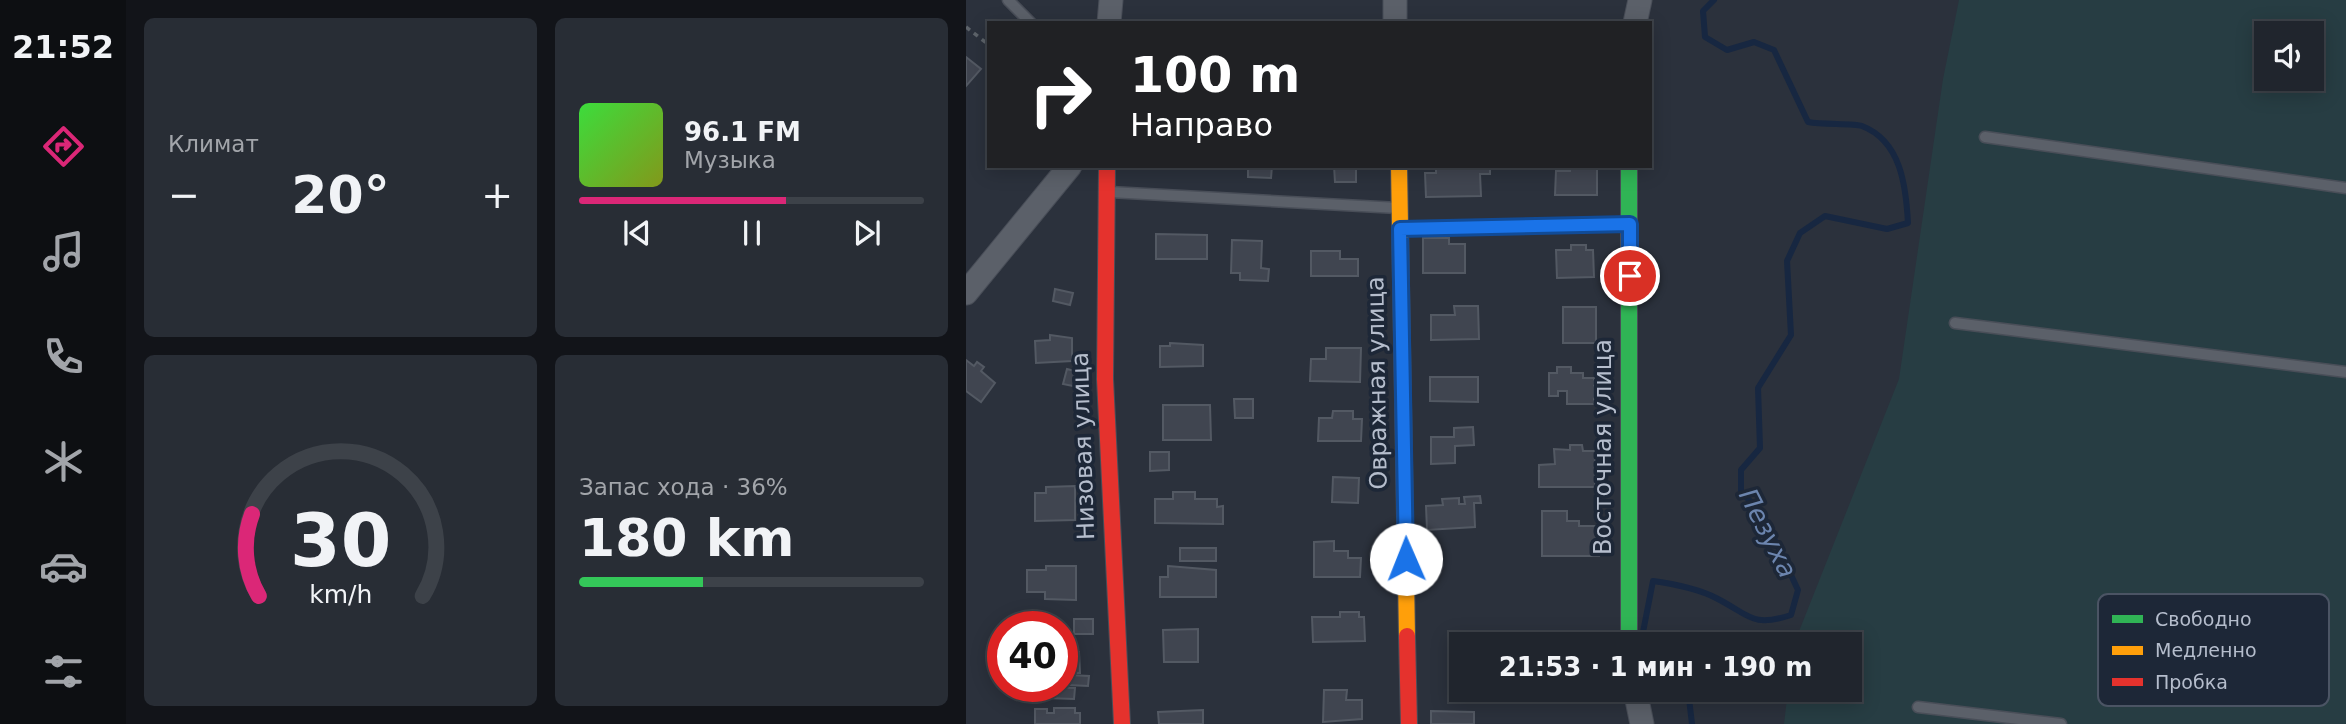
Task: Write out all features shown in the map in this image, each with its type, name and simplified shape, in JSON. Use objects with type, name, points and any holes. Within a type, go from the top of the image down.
[{"type":"street","points":[[1110,21],[1111,0]]},
{"type":"street","points":[[1395,0],[1395,21]]},
{"type":"street","points":[[1635,21],[1640,0]]},
{"type":"street","points":[[966,293],[1068,168]]},
{"type":"street","name":"Низовая улица","points":[[1107,168],[1105,379],[1122,724]]},
{"type":"street","name":"Овражная улица","points":[[1399,168],[1409,724]]},
{"type":"street","name":"Восточная улица","points":[[1629,168],[1629,632]]},
{"type":"street","points":[[1637,702],[1642,724]]},
{"type":"lane","points":[[1008,0],[1029,21]]},
{"type":"lane","points":[[1985,137],[2346,188]]},
{"type":"lane","points":[[1108,192],[1400,208]]},
{"type":"lane","points":[[1400,229],[1630,224]]},
{"type":"lane","points":[[1955,323],[2346,372]]},
{"type":"lane","points":[[1918,707],[2061,724]]},
{"type":"path","points":[[966,27],[987,43]]},
{"type":"green space","points":[[1959,0],[2346,0],[2346,724],[1784,724],[1787,702],[1862,702],[1862,632],[1799,632],[1899,379],[1943,79]]},
{"type":"building","points":[[966,57],[981,69],[966,86]]},
{"type":"building","points":[[1248,168],[1272,168],[1271,178],[1248,177]]},
{"type":"building","points":[[1334,168],[1356,168],[1356,182],[1335,182]]},
{"type":"building","points":[[1436,168],[1490,168],[1490,174],[1480,174],[1481,196],[1426,197],[1425,173],[1436,173]]},
{"type":"building","points":[[1570,168],[1597,168],[1597,195],[1555,195],[1556,171],[1570,171]]},
{"type":"building","points":[[1156,234],[1207,235],[1207,259],[1156,259]]},
{"type":"building","points":[[1423,238],[1449,238],[1449,244],[1465,244],[1465,273],[1423,273]]},
{"type":"building","points":[[1232,240],[1262,241],[1261,268],[1269,269],[1268,281],[1240,280],[1240,273],[1231,273]]},
{"type":"building","points":[[1571,245],[1586,245],[1586,250],[1593,250],[1594,277],[1557,278],[1556,250],[1571,250]]},
{"type":"building","points":[[1311,251],[1340,251],[1340,259],[1358,259],[1358,276],[1311,276]]},
{"type":"building","points":[[1055,289],[1073,293],[1070,305],[1053,301]]},
{"type":"building","points":[[1454,306],[1478,306],[1479,339],[1431,340],[1431,315],[1455,315]]},
{"type":"building","points":[[1563,307],[1596,307],[1596,343],[1563,343]]},
{"type":"building","points":[[1050,335],[1072,338],[1072,361],[1036,363],[1035,341],[1050,340]]},
{"type":"building","points":[[1170,343],[1203,345],[1203,366],[1160,367],[1160,346],[1170,346]]},
{"type":"building","points":[[1326,348],[1361,348],[1360,382],[1310,381],[1311,359],[1326,359]]},
{"type":"building","points":[[966,360],[974,366],[977,362],[984,367],[981,371],[995,383],[981,402],[966,391]]},
{"type":"building","points":[[1557,367],[1571,367],[1571,373],[1583,373],[1583,378],[1594,378],[1594,404],[1567,404],[1567,391],[1558,391],[1558,396],[1549,396],[1549,373],[1557,373]]},
{"type":"building","points":[[1067,369],[1086,374],[1083,388],[1063,384]]},
{"type":"building","points":[[1430,377],[1478,377],[1478,402],[1430,401]]},
{"type":"building","points":[[1234,399],[1253,399],[1253,418],[1235,418]]},
{"type":"building","points":[[1163,405],[1210,405],[1211,440],[1163,440]]},
{"type":"building","points":[[1333,411],[1353,411],[1353,419],[1362,419],[1361,441],[1318,441],[1319,418],[1332,418]]},
{"type":"building","points":[[1473,427],[1474,445],[1455,446],[1455,463],[1431,464],[1431,437],[1454,437],[1454,428]]},
{"type":"building","points":[[1570,445],[1582,445],[1583,451],[1595,451],[1595,487],[1539,487],[1539,465],[1555,464],[1554,449],[1570,450]]},
{"type":"building","points":[[1150,452],[1169,452],[1169,470],[1150,471]]},
{"type":"building","points":[[1333,477],[1359,478],[1358,503],[1332,502]]},
{"type":"building","points":[[1075,486],[1075,520],[1035,521],[1035,493],[1046,493],[1046,487]]},
{"type":"building","points":[[1173,492],[1195,492],[1195,499],[1217,499],[1217,507],[1223,506],[1223,524],[1155,523],[1155,499],[1173,499]]},
{"type":"building","points":[[1480,496],[1481,503],[1474,503],[1475,527],[1427,530],[1426,506],[1443,505],[1442,499],[1459,498],[1459,504],[1465,504],[1464,497]]},
{"type":"building","points":[[1542,511],[1567,511],[1567,521],[1579,521],[1579,526],[1599,526],[1599,556],[1542,556]]},
{"type":"building","points":[[1334,541],[1334,551],[1348,551],[1348,558],[1361,558],[1360,577],[1314,577],[1314,542]]},
{"type":"building","points":[[1180,548],[1216,548],[1216,561],[1180,561]]},
{"type":"building","points":[[1046,566],[1076,566],[1076,600],[1045,599],[1045,592],[1027,592],[1027,570],[1046,570]]},
{"type":"building","points":[[1168,566],[1216,570],[1216,597],[1160,597],[1160,577],[1168,577]]},
{"type":"building","points":[[1340,612],[1359,612],[1359,617],[1364,617],[1365,641],[1313,642],[1312,617],[1340,617]]},
{"type":"building","points":[[1078,619],[1093,619],[1093,634],[1078,634]]},
{"type":"building","points":[[1198,629],[1198,662],[1164,662],[1163,630]]},
{"type":"building","points":[[1078,652],[1079,652],[1078,673]]},
{"type":"building","points":[[1078,675],[1089,676],[1088,686],[1078,686]]},
{"type":"building","points":[[1324,690],[1347,690],[1346,700],[1362,700],[1362,719],[1323,722]]},
{"type":"building","points":[[1054,708],[1075,708],[1075,713],[1080,713],[1080,724],[1035,724],[1035,709],[1047,709],[1047,713],[1054,713]]},
{"type":"building","points":[[1203,710],[1203,724],[1159,724],[1158,712]]},
{"type":"building","points":[[1431,711],[1474,712],[1474,724],[1431,724]]},
{"type":"waterway","name":"Пезуха","points":[[1643,632],[1653,581],[1701,592],[1759,620],[1791,615],[1798,590],[1762,513],[1741,492],[1741,470],[1760,448],[1758,388],[1791,335],[1787,261],[1800,233],[1825,216],[1887,229],[1908,223],[1903,180],[1899,166],[1885,142],[1862,126],[1808,122],[1774,50],[1754,42],[1727,50],[1705,37],[1703,11],[1714,0]]},
{"type":"waterway","name":"Пезуха","points":[[1689,702],[1692,724]]},
{"type":"traffic: fast","points":[[1629,168],[1629,632]]},
{"type":"traffic: slow","points":[[1399,168],[1407,636]]},
{"type":"traffic: jam","points":[[1107,168],[1105,379],[1122,724]]},
{"type":"traffic: jam","points":[[1407,636],[1409,724]]},
{"type":"route","points":[[1406,559],[1400,229],[1630,224],[1630,276]]}]
